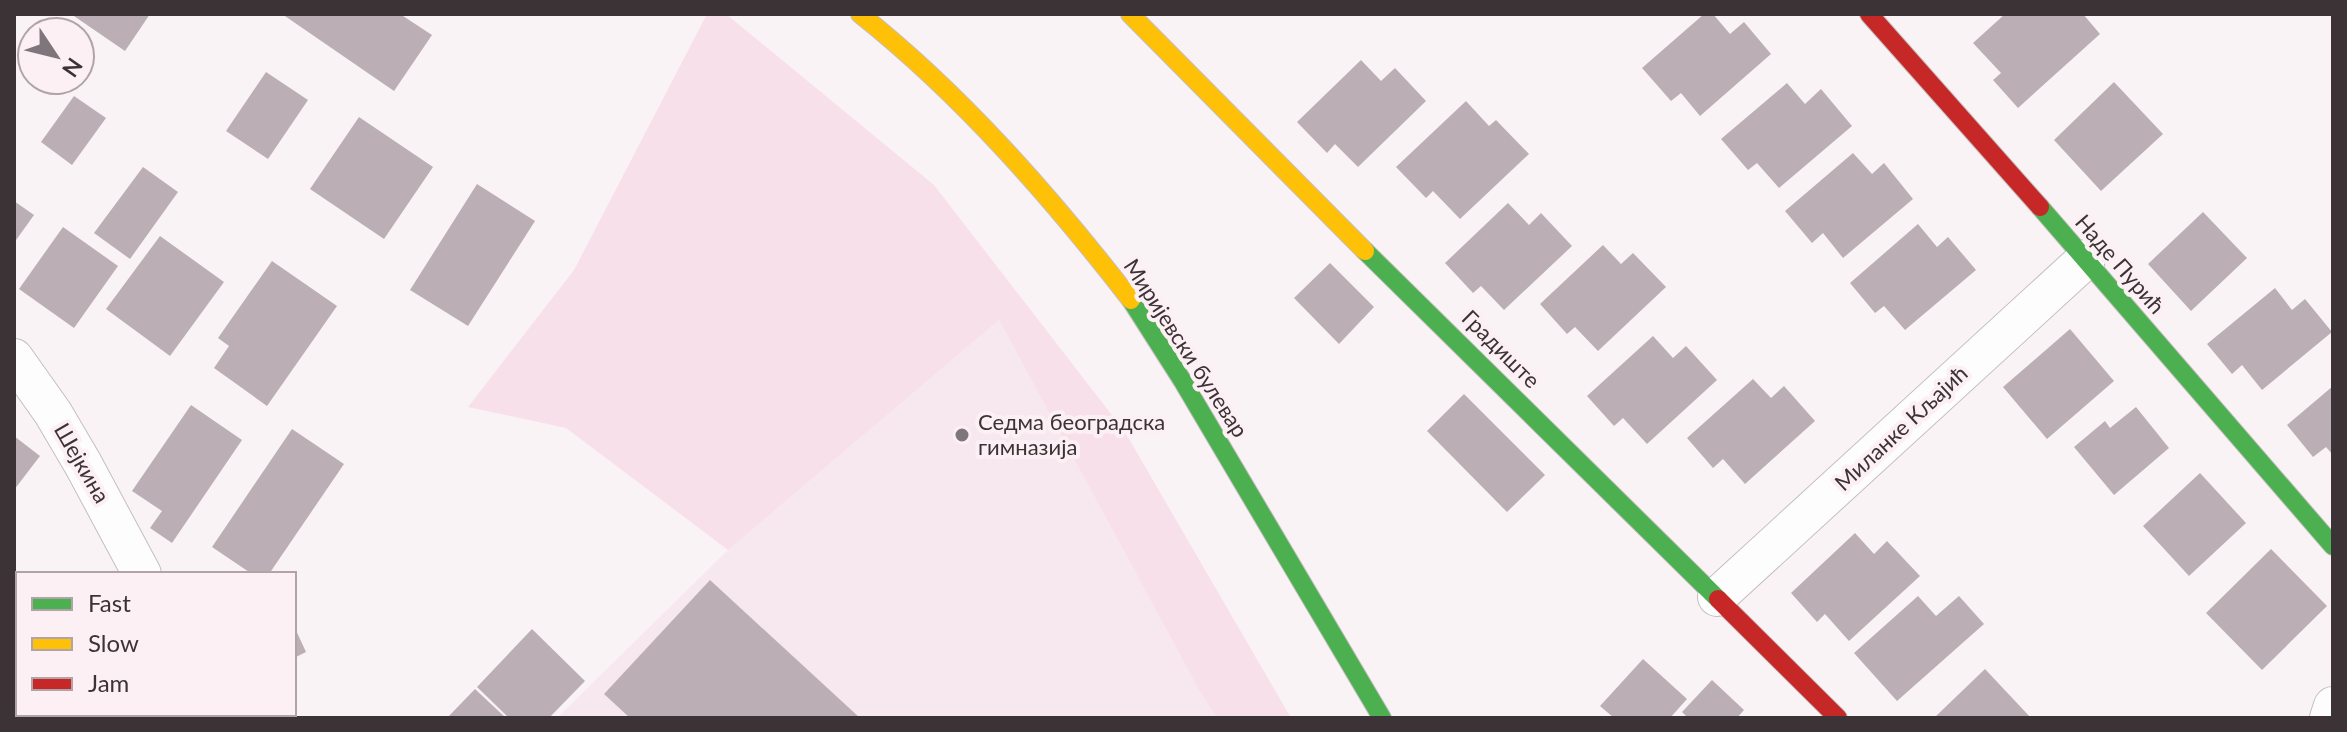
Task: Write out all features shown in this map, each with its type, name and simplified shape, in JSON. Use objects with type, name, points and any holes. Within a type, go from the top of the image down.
[{"type":"street","name":"Миријевски булевар","points":[[860,14],[895,42],[1028,174],[1130,299],[1182,380],[1382,718]]},
{"type":"street","name":"Градиште","points":[[1130,14],[1221,108],[1838,718]]},
{"type":"street","name":"Наде Пурић","points":[[1869,14],[2086,259],[2234,435],[2333,546]]},
{"type":"street","name":"Миланке Кљајић","points":[[1717,597],[2086,259]]},
{"type":"street","name":"Шејкина","points":[[14,358],[53,413],[141,572]]},
{"type":"street","points":[[2329,718],[2333,706]]},
{"type":"shaded area","points":[[707,14],[726,14],[934,185],[1125,432],[1291,718],[1217,718],[999,320],[728,550],[566,428],[468,407],[574,270]]},
{"type":"shaded area","name":"Седма београдска гимназија","points":[[999,320],[1217,718],[557,718],[728,550]]},
{"type":"building","points":[[71,14],[150,14],[125,51],[96,31],[96,16]]},
{"type":"building","points":[[282,14],[400,14],[432,35],[394,91]]},
{"type":"building","points":[[1704,14],[1713,14],[1730,34],[1744,22],[1771,54],[1700,116],[1681,93],[1671,101],[1642,68]]},
{"type":"building","points":[[2005,14],[2083,14],[2100,34],[2018,108],[1993,80],[2001,73],[1973,43]]},
{"type":"building","points":[[1361,60],[1381,81],[1395,68],[1426,101],[1358,167],[1335,144],[1327,153],[1297,122]]},
{"type":"building","points":[[266,72],[308,100],[268,159],[226,131]]},
{"type":"building","points":[[2114,82],[2163,134],[2101,191],[2054,140]]},
{"type":"building","points":[[1787,83],[1805,104],[1821,89],[1852,126],[1779,188],[1757,163],[1748,170],[1721,139]]},
{"type":"building","points":[[74,96],[106,118],[72,165],[41,142]]},
{"type":"building","points":[[1466,101],[1489,126],[1496,120],[1529,154],[1460,219],[1433,191],[1426,198],[1396,167]]},
{"type":"building","points":[[359,117],[433,167],[384,239],[310,189]]},
{"type":"building","points":[[1853,153],[1872,174],[1884,163],[1913,199],[1843,258],[1823,233],[1812,243],[1785,211]]},
{"type":"building","points":[[143,167],[178,192],[130,259],[94,233]]},
{"type":"building","points":[[477,184],[535,221],[468,326],[410,290]]},
{"type":"building","points":[[14,201],[34,215],[14,243]]},
{"type":"building","points":[[1508,203],[1529,225],[1541,213],[1572,246],[1504,310],[1481,286],[1473,293],[1445,263]]},
{"type":"building","points":[[2203,212],[2247,258],[2191,311],[2148,264]]},
{"type":"building","points":[[1918,224],[1937,247],[1948,237],[1976,270],[1905,330],[1884,306],[1875,313],[1850,283]]},
{"type":"building","points":[[63,227],[118,266],[74,328],[19,289]]},
{"type":"building","points":[[160,236],[224,282],[170,356],[106,309]]},
{"type":"building","points":[[1603,245],[1621,264],[1633,253],[1666,287],[1598,351],[1575,327],[1567,334],[1540,304]]},
{"type":"building","points":[[272,261],[337,306],[267,406],[214,368],[229,346],[218,338]]},
{"type":"building","points":[[1330,263],[1374,307],[1339,344],[1294,298]]},
{"type":"building","points":[[2275,288],[2292,310],[2305,299],[2332,332],[2262,390],[2242,365],[2232,374],[2207,344]]},
{"type":"building","points":[[2070,329],[2114,381],[2047,439],[2003,387]]},
{"type":"building","points":[[1653,336],[1673,358],[1686,346],[1717,380],[1647,444],[1623,418],[1614,426],[1587,396]]},
{"type":"building","points":[[1753,379],[1771,398],[1784,386],[1815,421],[1745,484],[1723,459],[1713,468],[1687,438]]},
{"type":"building","points":[[2333,386],[2333,455],[2326,447],[2313,457],[2287,425]]},
{"type":"building","points":[[1464,394],[1545,475],[1507,512],[1427,431]]},
{"type":"building","points":[[191,405],[242,440],[172,543],[150,528],[162,511],[132,491]]},
{"type":"building","points":[[2136,407],[2169,448],[2114,495],[2074,447],[2105,421],[2110,428]]},
{"type":"building","points":[[292,429],[344,464],[270,572],[249,572],[212,547]]},
{"type":"building","points":[[14,436],[40,456],[14,490]]},
{"type":"building","points":[[2200,473],[2246,523],[2189,576],[2143,526]]},
{"type":"building","points":[[1855,533],[1874,554],[1887,541],[1920,576],[1849,641],[1825,614],[1817,622],[1791,593]]},
{"type":"building","points":[[2271,549],[2327,606],[2262,670],[2206,613]]},
{"type":"building","points":[[710,580],[860,718],[630,718],[604,694]]},
{"type":"building","points":[[1918,596],[1936,616],[1959,596],[1984,624],[1897,701],[1854,653]]},
{"type":"building","points":[[532,629],[585,681],[549,718],[509,718],[477,687]]},
{"type":"building","points":[[296,630],[306,652],[296,657]]},
{"type":"building","points":[[1643,659],[1687,699],[1670,718],[1614,718],[1600,706]]},
{"type":"building","points":[[1985,669],[2031,718],[1934,718]]},
{"type":"building","points":[[1712,680],[1744,710],[1737,718],[1688,718],[1682,712]]},
{"type":"building","points":[[475,689],[506,718],[447,718]]},
{"type":"building","points":[[86,716],[126,718],[87,718]]},
{"type":"traffic: fast","points":[[2040,207],[2333,546]]},
{"type":"traffic: fast","points":[[1365,251],[1718,599]]},
{"type":"traffic: fast","points":[[1131,300],[1182,380],[1382,718]]},
{"type":"traffic: slow","points":[[860,14],[934,78],[1004,149],[1131,300]]},
{"type":"traffic: slow","points":[[1130,14],[1365,251]]},
{"type":"traffic: jam","points":[[1869,14],[2040,207]]},
{"type":"traffic: jam","points":[[1718,599],[1838,718]]},
{"type":"place","name":"Седма београдска гимназија","points":[[962,435]]}]
